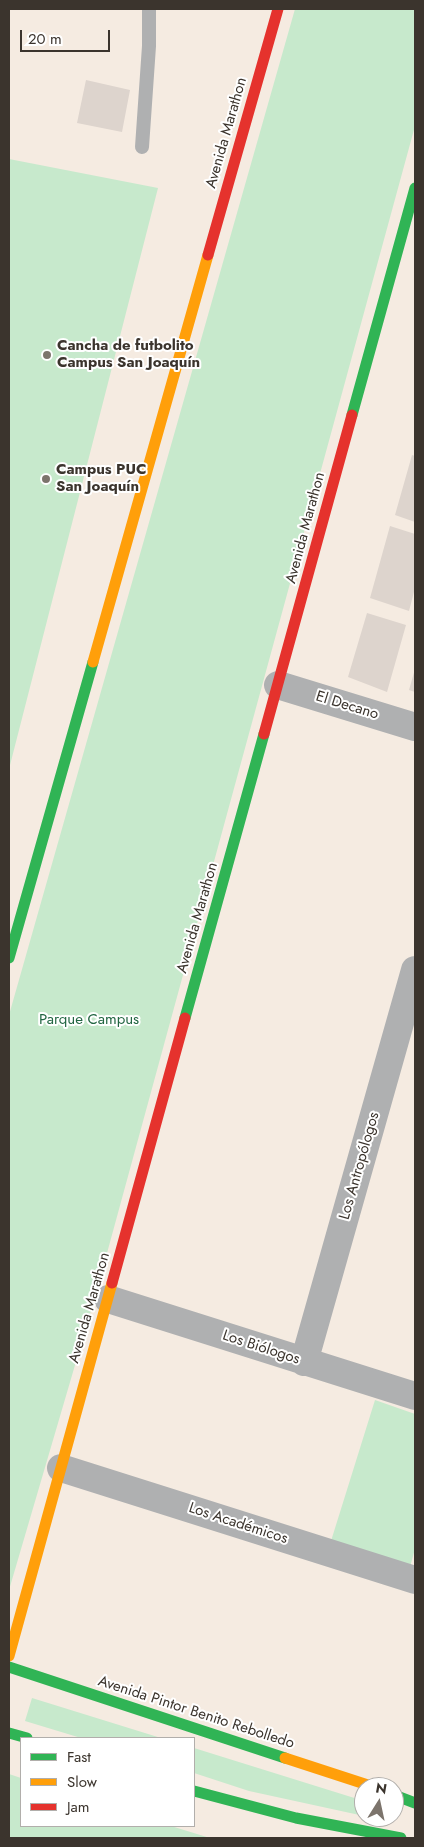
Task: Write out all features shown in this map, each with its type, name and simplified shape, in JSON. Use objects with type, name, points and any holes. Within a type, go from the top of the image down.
[{"type":"main road","name":"Avenida Marathon","points":[[9,958],[278,9]]},
{"type":"main road","name":"Avenida Marathon","points":[[9,1656],[415,188]]},
{"type":"main road","name":"Avenida Pintor Benito Rebolledo","points":[[9,1667],[354,1780]]},
{"type":"main road","points":[[9,1733],[23,1737]]},
{"type":"main road","points":[[195,1791],[314,1822],[400,1838]]},
{"type":"street","name":"El Decano","points":[[278,685],[415,727]]},
{"type":"street","name":"Los Antropólogos","points":[[304,1362],[415,970]]},
{"type":"street","name":"Los Biólogos","points":[[108,1299],[415,1396]]},
{"type":"street","name":"Los Académicos","points":[[61,1468],[415,1580]]},
{"type":"lane","points":[[142,148],[149,46],[149,9]]},
{"type":"green space","name":"Parque Campus","points":[[295,9],[415,9],[415,126],[95,1297],[9,1590],[9,1015]]},
{"type":"green space","name":"Campus PUC San Joaquín","points":[[9,159],[158,188],[9,769]]},
{"type":"green space","points":[[375,1400],[415,1414],[415,1549],[410,1567],[331,1541]]},
{"type":"green space","points":[[32,1698],[158,1737],[78,1737],[25,1721]]},
{"type":"green space","points":[[195,1748],[354,1798],[354,1814],[249,1791],[195,1773]]},
{"type":"green space","points":[[9,1774],[20,1778],[20,1827],[174,1827],[210,1838],[9,1838]]},
{"type":"building","points":[[86,80],[130,90],[122,132],[77,123]]},
{"type":"building","points":[[412,455],[415,456],[415,522],[395,515]]},
{"type":"building","points":[[390,526],[415,534],[415,588],[409,611],[370,598]]},
{"type":"building","points":[[367,613],[406,625],[387,692],[348,677]]},
{"type":"building","points":[[415,669],[415,692],[409,690]]},
{"type":"traffic: fast","points":[[352,415],[415,188]]},
{"type":"traffic: fast","points":[[9,958],[93,662]]},
{"type":"traffic: fast","points":[[185,1018],[264,734]]},
{"type":"traffic: fast","points":[[9,1667],[285,1758]]},
{"type":"traffic: fast","points":[[9,1733],[23,1737]]},
{"type":"traffic: fast","points":[[195,1791],[296,1818],[401,1838]]},
{"type":"traffic: fast","points":[[404,1799],[415,1803]]},
{"type":"traffic: slow","points":[[93,662],[208,255]]},
{"type":"traffic: slow","points":[[9,1656],[112,1283]]},
{"type":"traffic: slow","points":[[285,1758],[354,1780]]},
{"type":"traffic: jam","points":[[208,255],[278,9]]},
{"type":"traffic: jam","points":[[264,734],[352,415]]},
{"type":"traffic: jam","points":[[112,1283],[185,1018]]},
{"type":"place","name":"Cancha de futbolito Campus San Joaquín","points":[[47,355]]},
{"type":"place","name":"Campus PUC San Joaquín","points":[[46,479]]}]
